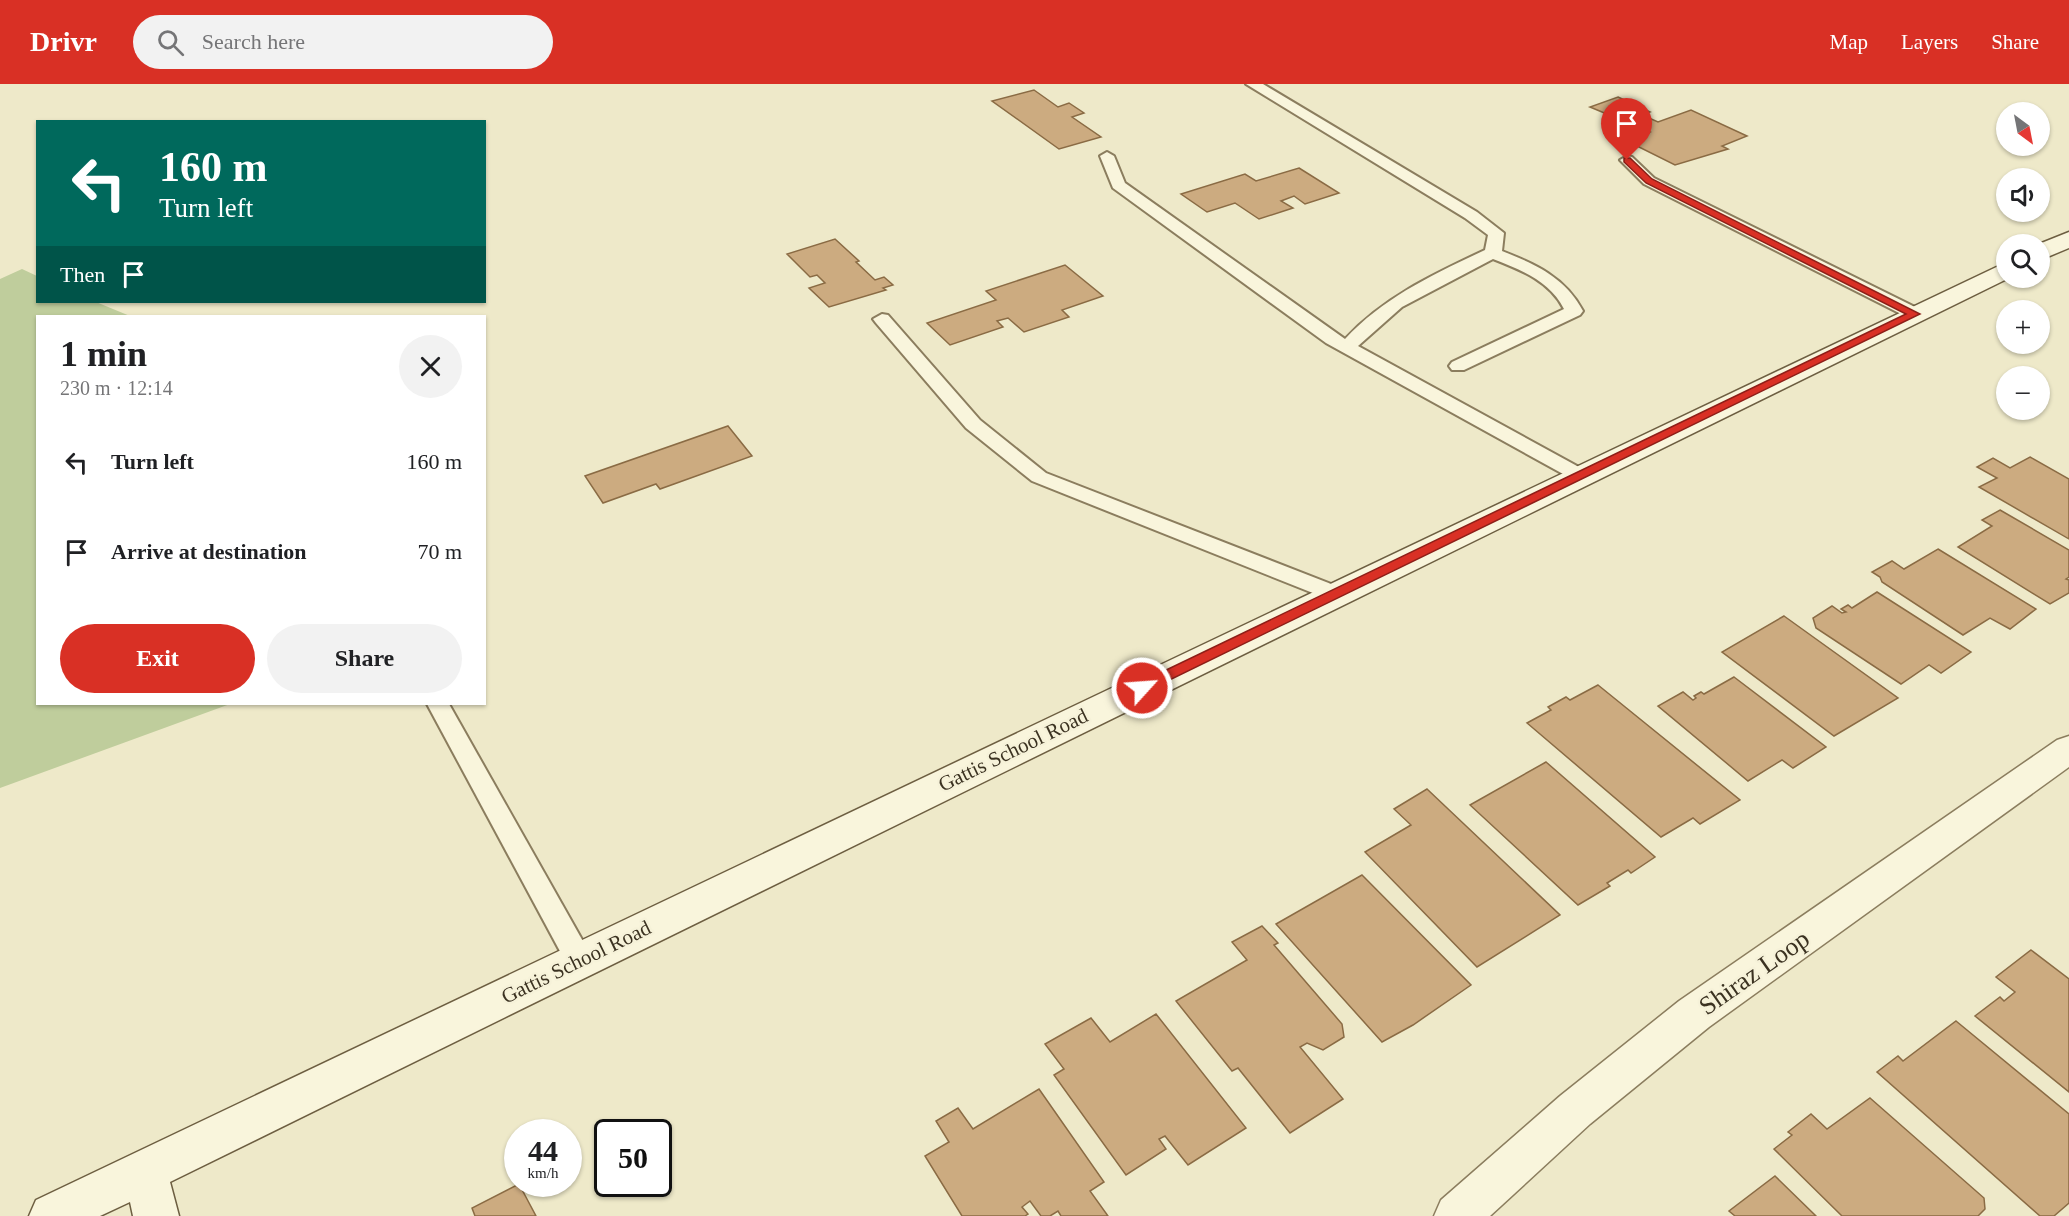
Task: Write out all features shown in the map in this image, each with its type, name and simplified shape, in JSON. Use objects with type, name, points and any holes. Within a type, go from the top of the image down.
[{"type":"main road","points":[[2050,248],[2069,239]]},
{"type":"main road","name":"Gattis School Road","points":[[52,1216],[1996,274]]},
{"type":"main road","name":"Shiraz Loop","points":[[1457,1216],[1575,1110],[1694,1014],[2069,749]]},
{"type":"main road","points":[[145,1171],[156,1216]]},
{"type":"lane","points":[[1253,84],[1471,214],[1496,233],[1493,253]]},
{"type":"lane","points":[[1107,156],[1118,185],[1332,339],[1581,476]]},
{"type":"lane","points":[[1627,160],[1649,181],[1915,314]]},
{"type":"lane","points":[[1348,347],[1366,324],[1425,285],[1493,253],[1532,270],[1567,294],[1574,311],[1458,366]]},
{"type":"lane","points":[[882,319],[973,424],[1039,477],[1336,594]]},
{"type":"lane","points":[[439,705],[579,960]]},
{"type":"green space","points":[[22,269],[36,276],[36,303],[98,303],[128,315],[36,315],[36,705],[227,705],[0,788],[0,279]]},
{"type":"building","points":[[1034,90],[1058,107],[1069,103],[1084,113],[1072,117],[1101,137],[1059,149],[992,101]]},
{"type":"building","points":[[1618,97],[1650,112],[1642,115],[1658,122],[1691,110],[1747,136],[1722,146],[1728,149],[1675,165],[1627,141],[1650,132],[1590,107]]},
{"type":"building","points":[[1299,168],[1339,193],[1305,204],[1294,196],[1281,201],[1293,208],[1259,219],[1235,203],[1207,212],[1181,194],[1245,174],[1256,181]]},
{"type":"building","points":[[835,239],[859,261],[856,262],[875,280],[884,277],[893,285],[883,288],[886,290],[829,307],[809,288],[825,283],[817,275],[810,277],[787,254]]},
{"type":"building","points":[[1065,265],[1103,296],[1062,310],[1069,317],[1024,332],[1008,318],[997,321],[1003,327],[950,345],[927,323],[996,300],[986,291]]},
{"type":"building","points":[[728,426],[752,456],[660,489],[656,484],[603,503],[585,476]]},
{"type":"building","points":[[2030,457],[2069,479],[2069,539],[1979,487],[1997,478],[1977,467],[1993,458],[2010,468]]},
{"type":"building","points":[[2000,510],[2069,550],[2069,577],[2066,579],[2069,580],[2069,593],[2050,604],[1958,547],[1992,526],[1982,520]]},
{"type":"building","points":[[1938,549],[2036,609],[2010,629],[1990,618],[1963,635],[1882,582],[1880,577],[1872,572],[1892,561],[1904,569]]},
{"type":"building","points":[[1877,592],[1971,652],[1941,673],[1929,665],[1901,684],[1816,628],[1813,618],[1832,606],[1842,613],[1846,612],[1841,609],[1848,605],[1852,608]]},
{"type":"building","points":[[1784,616],[1898,698],[1834,736],[1722,652]]},
{"type":"building","points":[[1734,677],[1826,747],[1793,768],[1782,760],[1748,781],[1658,706],[1683,692],[1693,700],[1696,698],[1694,696],[1701,692],[1704,694]]},
{"type":"building","points":[[1598,685],[1740,800],[1700,824],[1693,818],[1661,837],[1527,723],[1551,710],[1548,707],[1566,697],[1570,700]]},
{"type":"building","points":[[1546,762],[1655,857],[1631,873],[1628,870],[1607,883],[1610,886],[1578,905],[1470,805]]},
{"type":"building","points":[[1427,789],[1560,915],[1477,967],[1365,852],[1411,825],[1394,809]]},
{"type":"building","points":[[1362,875],[1471,985],[1413,1025],[1382,1042],[1276,924]]},
{"type":"building","points":[[1262,926],[1278,943],[1274,945],[1342,1024],[1344,1037],[1323,1050],[1307,1043],[1300,1047],[1343,1099],[1290,1133],[1238,1068],[1232,1071],[1176,1001],[1247,960],[1232,942]]},
{"type":"building","points":[[2031,950],[2069,979],[2069,1092],[1975,1016],[2000,997],[2004,1001],[2015,992],[1996,977]]},
{"type":"building","points":[[1156,1014],[1246,1128],[1188,1165],[1165,1136],[1159,1139],[1166,1149],[1126,1175],[1054,1075],[1064,1069],[1045,1044],[1091,1018],[1110,1042]]},
{"type":"building","points":[[1956,1021],[2069,1114],[2069,1203],[2054,1216],[2040,1216],[1877,1072],[1898,1056],[1903,1061]]},
{"type":"building","points":[[1039,1089],[1104,1182],[1090,1191],[1108,1216],[1061,1216],[1058,1211],[1050,1216],[1041,1216],[1030,1201],[1022,1207],[1028,1214],[1025,1216],[962,1216],[925,1156],[949,1142],[936,1121],[958,1108],[973,1129]]},
{"type":"building","points":[[1870,1098],[1984,1198],[1985,1209],[1978,1216],[1842,1216],[1774,1149],[1792,1135],[1788,1132],[1811,1114],[1827,1129]]},
{"type":"building","points":[[1775,1176],[1816,1216],[1735,1216],[1729,1211]]},
{"type":"building","points":[[504,1192],[504,1197],[526,1197],[536,1216],[475,1216],[472,1208]]},
{"type":"route","points":[[1142,688],[1915,314],[1649,181],[1627,160]]}]
